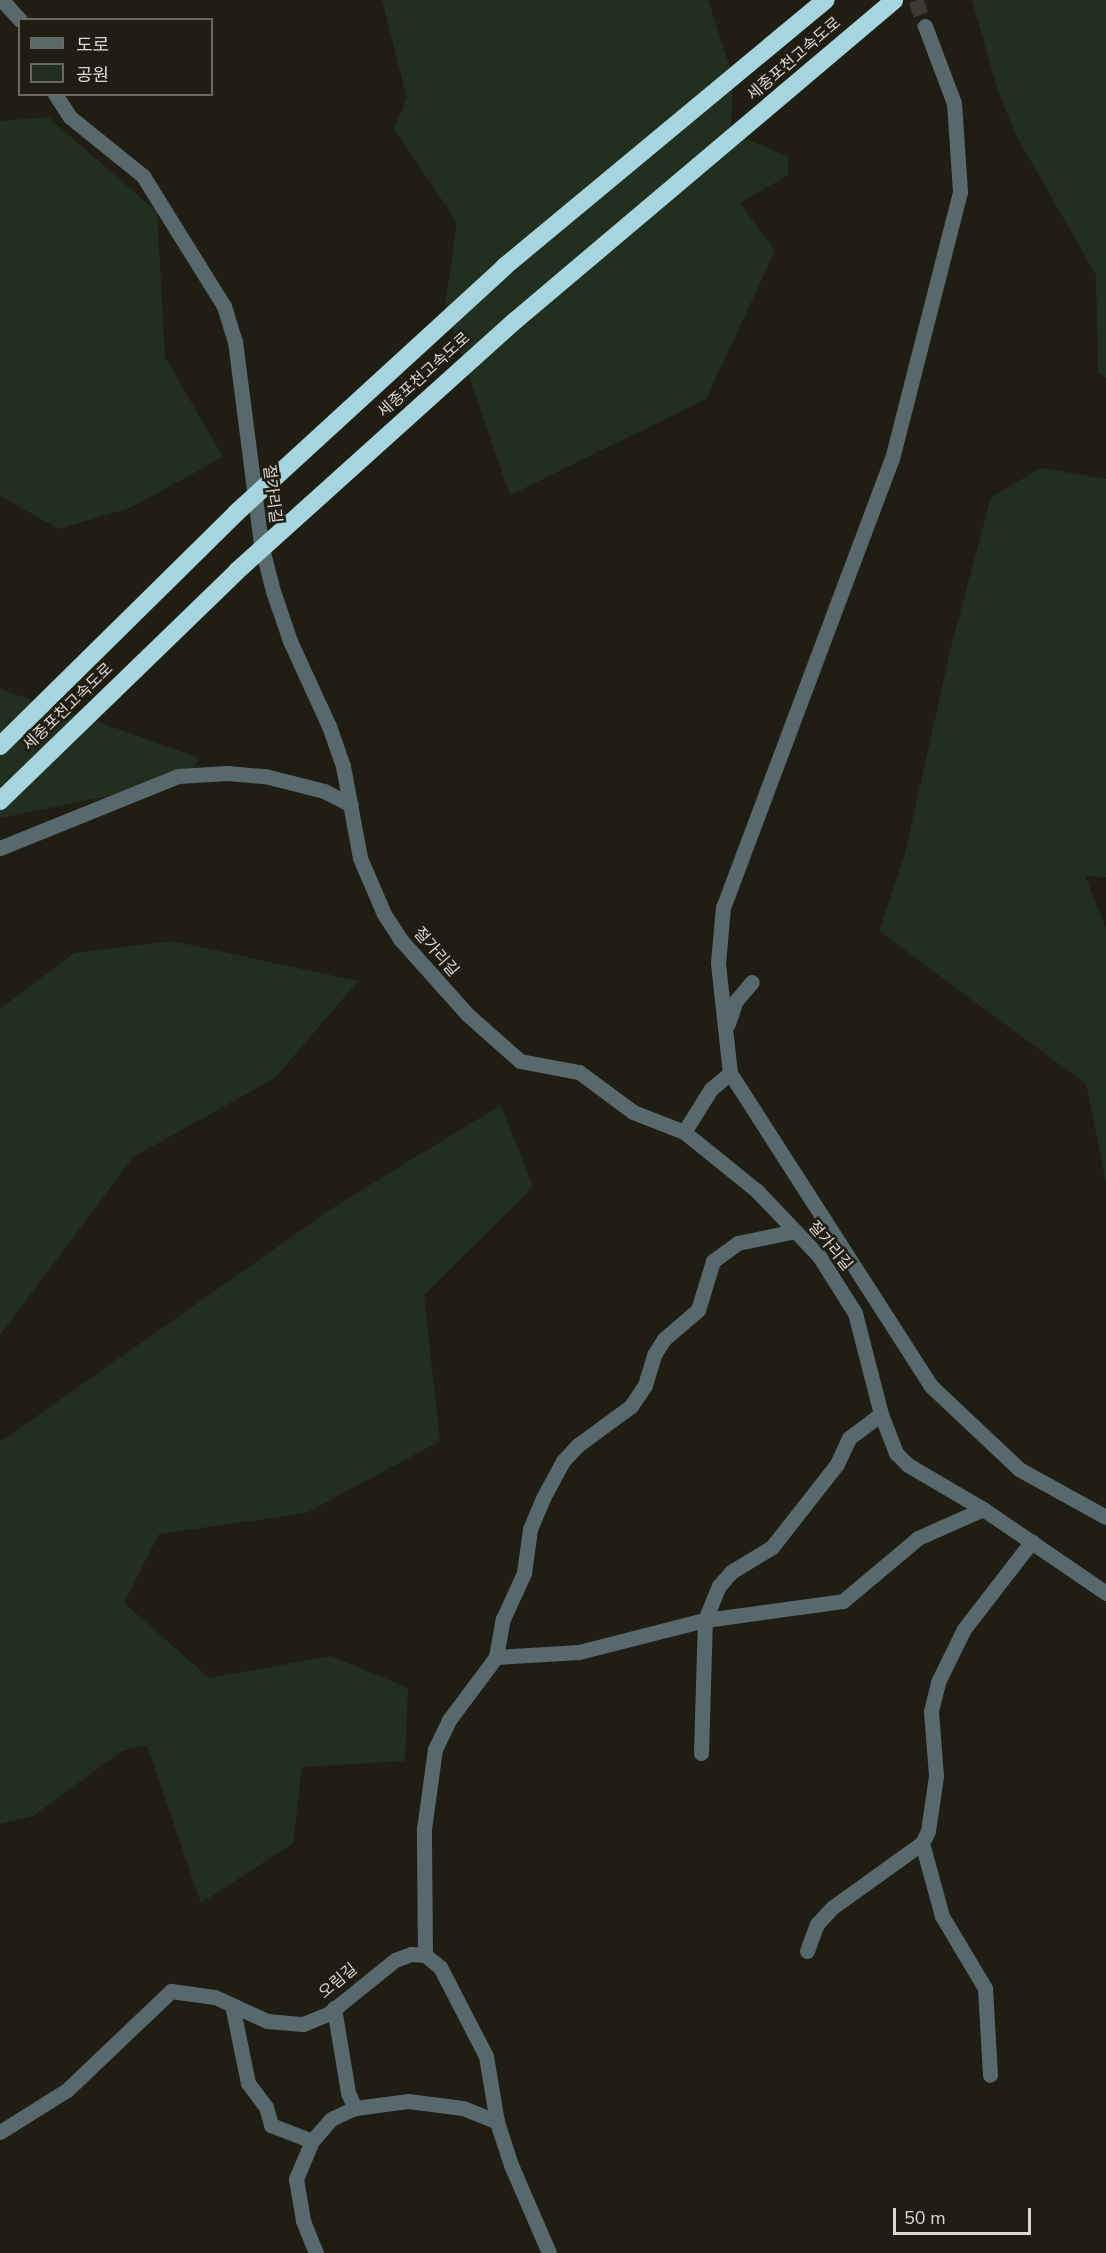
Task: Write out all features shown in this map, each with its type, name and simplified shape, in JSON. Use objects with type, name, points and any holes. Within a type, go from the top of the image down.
[{"type":"highway","name":"세종포천고속도로","points":[[0,746],[236,513],[504,267],[826,0]]},
{"type":"highway","name":"세종포천고속도로","points":[[0,801],[237,571],[516,320],[894,0]]},
{"type":"street","points":[[2,0],[18,18]]},
{"type":"street","points":[[926,26],[954,103],[960,192],[892,458],[723,907],[718,963],[730,1073],[931,1386],[1019,1469],[1106,1517]]},
{"type":"street","name":"절가리길","points":[[56,96],[70,117],[143,176],[224,306],[235,341],[267,568],[290,641],[329,726],[351,805],[360,858],[384,914],[400,939],[468,1015],[520,1061],[579,1072],[633,1112],[684,1132],[757,1191],[819,1256],[855,1313],[881,1414],[896,1453],[908,1465],[983,1509],[1106,1593]]},
{"type":"street","points":[[0,848],[178,776],[227,773],[265,776],[324,791],[351,805]]},
{"type":"street","points":[[726,1032],[735,1002],[752,982]]},
{"type":"street","points":[[684,1132],[711,1089],[730,1073]]},
{"type":"street","points":[[549,2253],[511,2165],[497,2122],[486,2056],[472,2024],[440,1967],[425,1955],[424,1829],[435,1749],[449,1720],[496,1657],[503,1618],[524,1573],[530,1529],[563,1461],[578,1445],[631,1406],[645,1385],[654,1355],[664,1339],[698,1310],[713,1261],[718,1256],[738,1243],[795,1231]]},
{"type":"street","points":[[701,1753],[705,1620],[719,1586],[731,1572],[772,1547],[837,1464],[849,1438],[881,1414]]},
{"type":"street","points":[[496,1657],[579,1652],[705,1620],[843,1601],[918,1538],[983,1509]]},
{"type":"street","points":[[807,1951],[817,1924],[833,1906],[922,1843],[928,1831],[936,1776],[932,1712],[938,1682],[964,1629],[1032,1541]]},
{"type":"street","points":[[922,1843],[942,1916],[985,1988],[990,2076]]},
{"type":"street","name":"오림길","points":[[0,2132],[67,2090],[171,1991],[206,1995],[286,2025],[303,2024],[334,2008],[394,1960],[411,1954],[425,1955]]},
{"type":"street","points":[[232,2006],[248,2082],[266,2107],[271,2125],[312,2141]]},
{"type":"street","points":[[334,2008],[348,2093],[355,2108]]},
{"type":"street","points":[[315,2253],[303,2220],[296,2179],[312,2141],[331,2119],[355,2108],[408,2101],[463,2108],[497,2122]]},
{"type":"green space","points":[[382,0],[708,0],[733,78],[731,132],[788,157],[788,175],[740,203],[775,251],[706,399],[510,495],[445,307],[457,222],[394,129],[407,98]]},
{"type":"green space","points":[[972,0],[1106,0],[1106,378],[1098,373],[1096,275],[1017,137],[998,92]]},
{"type":"green space","points":[[48,117],[157,212],[165,357],[223,457],[132,507],[59,529],[0,496],[0,121]]},
{"type":"green space","points":[[1041,468],[1106,479],[1106,877],[1085,876],[1106,928],[1106,1183],[1086,1084],[879,931],[905,853],[952,643],[991,497]]},
{"type":"green space","points":[[0,689],[199,758],[187,780],[0,818]]},
{"type":"green space","points":[[172,941],[358,981],[275,1078],[133,1157],[0,1335],[0,1009],[74,953]]},
{"type":"green space","points":[[501,1105],[533,1187],[424,1295],[440,1441],[306,1513],[159,1534],[124,1603],[209,1678],[331,1656],[408,1688],[405,1761],[302,1767],[293,1843],[201,1903],[147,1745],[122,1751],[33,1816],[0,1824],[0,1442],[337,1205]]},
{"type":"tunnel","points":[[916,0],[925,26]]}]
